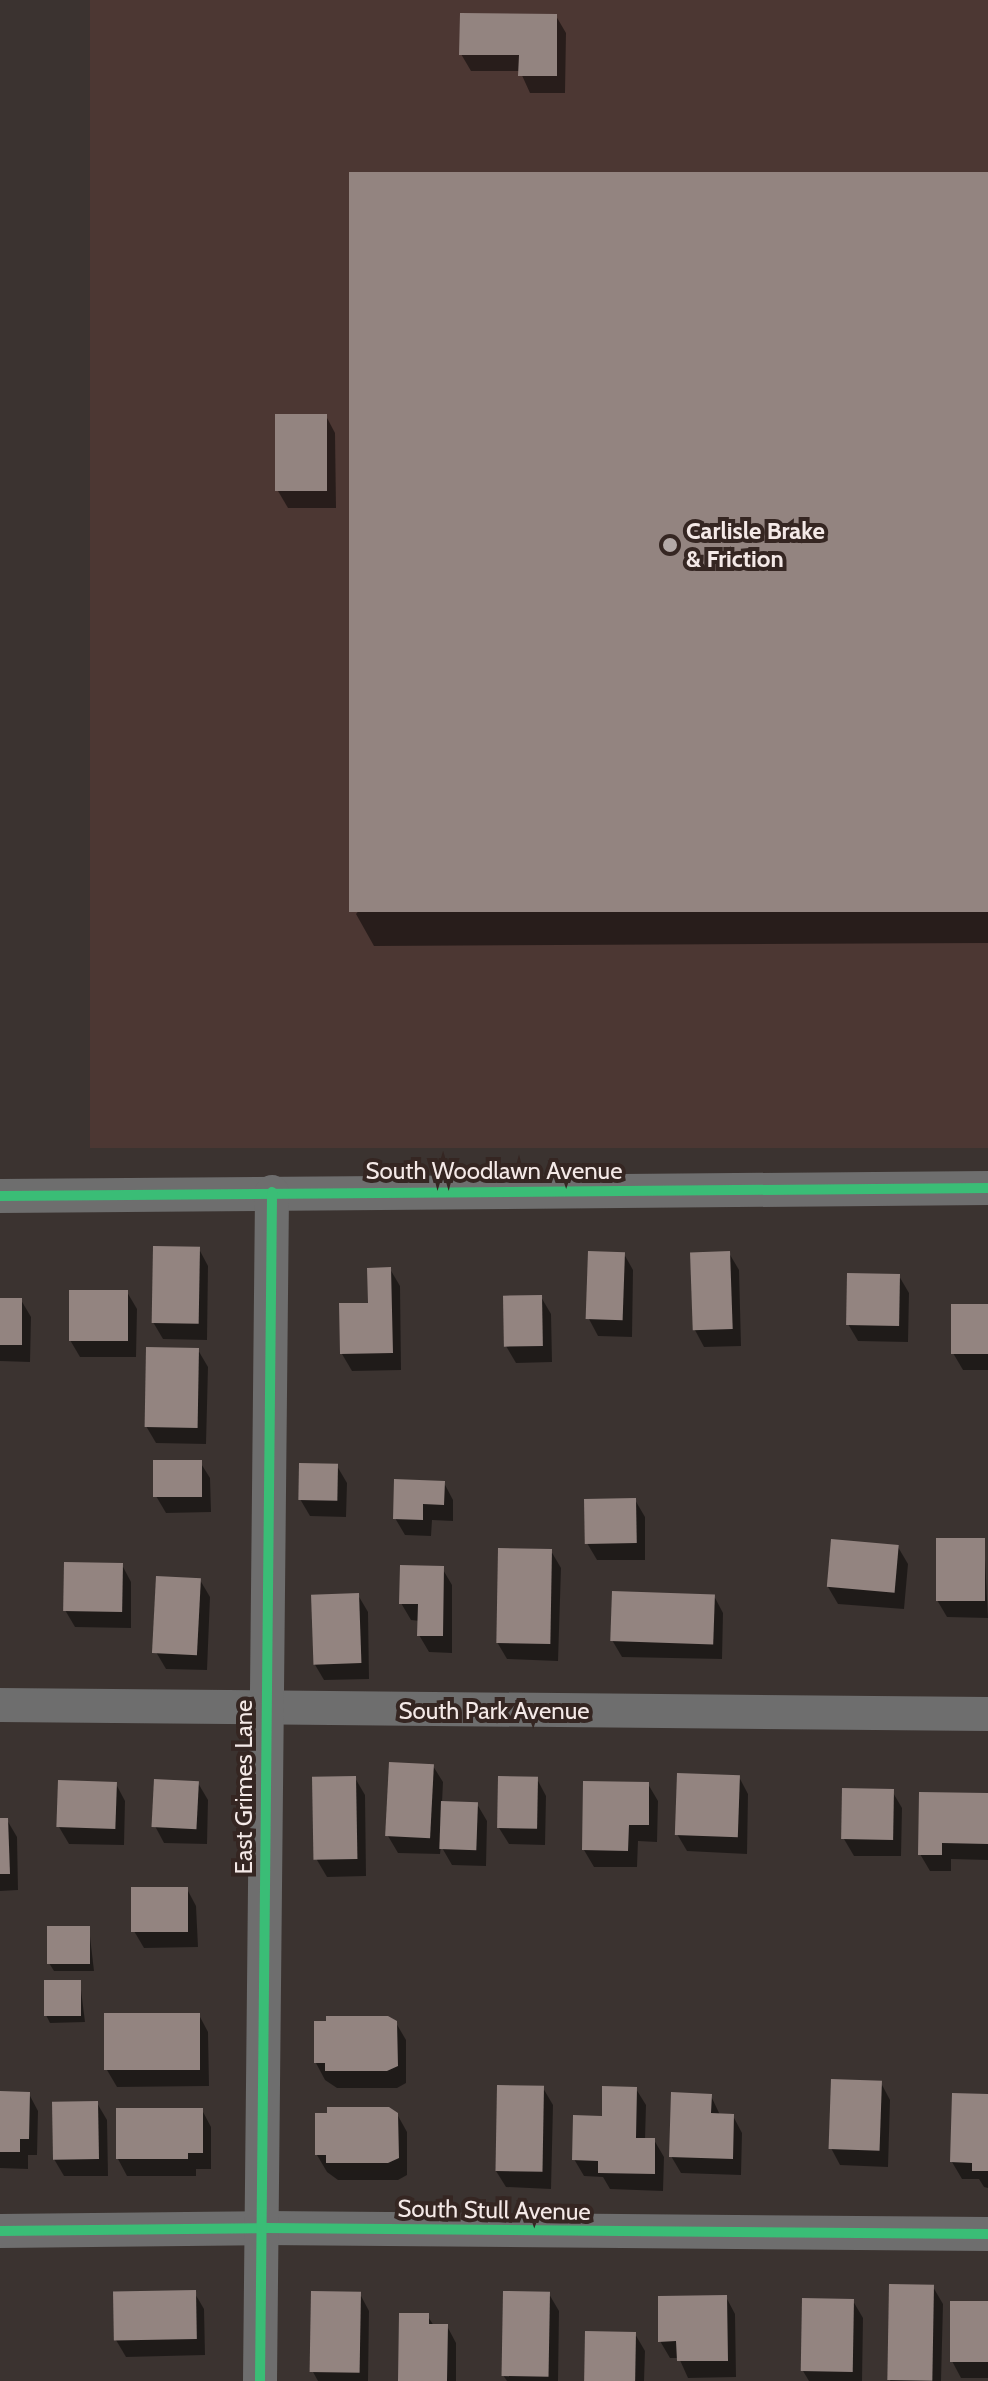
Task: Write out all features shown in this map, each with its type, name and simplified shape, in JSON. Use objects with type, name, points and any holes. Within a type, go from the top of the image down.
[{"type":"street","name":"South Woodlawn Avenue","points":[[0,1196],[988,1188]]},
{"type":"street","name":"East Grimes Lane","points":[[260,2381],[265,2228],[264,1709],[272,1192]]},
{"type":"street","name":"South Park Avenue","points":[[0,1705],[988,1714]]},
{"type":"street","name":"South Stull Avenue","points":[[0,2231],[265,2228],[988,2234]]},
{"type":"shaded area","points":[[90,0],[988,0],[988,1148],[90,1148]]},
{"type":"building","points":[[460,13],[557,14],[557,76],[518,76],[519,55],[459,55]]},
{"type":"building","name":"Carlisle Brake & Friction","points":[[349,172],[988,172],[988,912],[349,912]]},
{"type":"building","points":[[275,414],[327,414],[327,491],[275,491]]},
{"type":"building","points":[[153,1246],[200,1247],[199,1324],[152,1323]]},
{"type":"building","points":[[588,1251],[625,1252],[623,1320],[586,1319]]},
{"type":"building","points":[[730,1251],[733,1329],[693,1330],[690,1252]]},
{"type":"building","points":[[391,1267],[393,1353],[340,1354],[339,1303],[368,1303],[367,1268]]},
{"type":"building","points":[[847,1273],[900,1274],[899,1326],[846,1325]]},
{"type":"building","points":[[69,1290],[128,1290],[128,1341],[69,1341]]},
{"type":"building","points":[[542,1295],[543,1346],[504,1347],[503,1296]]},
{"type":"building","points":[[0,1298],[22,1298],[22,1345],[0,1345]]},
{"type":"building","points":[[951,1304],[988,1304],[988,1354],[951,1354]]},
{"type":"building","points":[[146,1347],[199,1348],[198,1428],[145,1427]]},
{"type":"building","points":[[153,1460],[202,1460],[202,1497],[153,1497]]},
{"type":"building","points":[[299,1463],[338,1464],[337,1501],[298,1500]]},
{"type":"building","points":[[394,1479],[445,1481],[444,1505],[423,1504],[423,1520],[393,1519]]},
{"type":"building","points":[[636,1498],[637,1543],[585,1544],[584,1499]]},
{"type":"building","points":[[936,1538],[985,1538],[985,1601],[936,1601]]},
{"type":"building","points":[[831,1539],[899,1545],[895,1593],[827,1587]]},
{"type":"building","points":[[498,1548],[552,1549],[550,1644],[496,1643]]},
{"type":"building","points":[[64,1562],[123,1563],[122,1612],[63,1611]]},
{"type":"building","points":[[400,1565],[444,1566],[443,1636],[417,1636],[418,1604],[399,1604]]},
{"type":"building","points":[[156,1576],[201,1578],[197,1655],[152,1653]]},
{"type":"building","points":[[612,1591],[715,1595],[713,1645],[610,1641]]},
{"type":"building","points":[[359,1593],[361,1663],[313,1665],[311,1595]]},
{"type":"building","points":[[389,1762],[434,1764],[430,1838],[385,1836]]},
{"type":"building","points":[[677,1773],[740,1775],[738,1837],[675,1835]]},
{"type":"building","points":[[356,1776],[357,1859],[313,1860],[312,1777]]},
{"type":"building","points":[[498,1776],[538,1777],[537,1829],[497,1828]]},
{"type":"building","points":[[154,1779],[199,1781],[196,1829],[151,1827]]},
{"type":"building","points":[[58,1780],[117,1782],[115,1829],[56,1827]]},
{"type":"building","points":[[583,1781],[649,1782],[649,1825],[629,1825],[628,1851],[582,1850]]},
{"type":"building","points":[[842,1788],[894,1789],[893,1840],[841,1839]]},
{"type":"building","points":[[919,1792],[988,1793],[988,1844],[942,1843],[942,1855],[918,1855]]},
{"type":"building","points":[[441,1801],[478,1802],[476,1850],[439,1849]]},
{"type":"building","points":[[0,1818],[8,1818],[10,1874],[0,1874]]},
{"type":"building","points":[[131,1887],[188,1887],[188,1932],[131,1932]]},
{"type":"building","points":[[47,1926],[90,1926],[90,1964],[47,1964]]},
{"type":"building","points":[[44,1980],[81,1980],[81,2016],[44,2016]]},
{"type":"building","points":[[104,2013],[200,2013],[200,2070],[104,2070]]},
{"type":"building","points":[[326,2016],[388,2016],[397,2021],[398,2066],[387,2071],[325,2071],[325,2063],[314,2063],[314,2021],[326,2021]]},
{"type":"building","points":[[831,2079],[882,2081],[880,2151],[829,2149]]},
{"type":"building","points":[[497,2085],[544,2086],[542,2172],[495,2171]]},
{"type":"building","points":[[602,2086],[637,2087],[636,2138],[655,2138],[655,2174],[598,2173],[598,2161],[572,2160],[573,2115],[602,2116]]},
{"type":"building","points":[[0,2091],[30,2092],[29,2139],[20,2139],[20,2152],[0,2152]]},
{"type":"building","points":[[671,2092],[712,2094],[711,2113],[734,2114],[733,2159],[669,2157]]},
{"type":"building","points":[[952,2093],[988,2094],[988,2171],[972,2171],[972,2163],[950,2162]]},
{"type":"building","points":[[98,2101],[99,2159],[53,2160],[52,2102]]},
{"type":"building","points":[[327,2107],[389,2107],[398,2113],[399,2158],[388,2163],[326,2163],[326,2155],[315,2155],[315,2113],[327,2113]]},
{"type":"building","points":[[116,2108],[203,2108],[203,2153],[188,2153],[188,2159],[116,2159]]},
{"type":"building","points":[[889,2284],[934,2285],[932,2381],[887,2380]]},
{"type":"building","points":[[196,2290],[197,2339],[114,2340],[113,2291]]},
{"type":"building","points":[[311,2291],[361,2292],[360,2373],[310,2372]]},
{"type":"building","points":[[503,2291],[550,2292],[549,2377],[502,2376]]},
{"type":"building","points":[[727,2295],[728,2361],[677,2361],[676,2341],[658,2342],[658,2296]]},
{"type":"building","points":[[802,2298],[854,2299],[853,2372],[801,2371]]},
{"type":"building","points":[[950,2301],[988,2301],[988,2362],[950,2362]]},
{"type":"building","points":[[399,2313],[429,2313],[429,2324],[448,2324],[447,2381],[398,2381]]},
{"type":"building","points":[[585,2331],[636,2332],[635,2381],[584,2381]]},
{"type":"cycle path","points":[[0,1196],[988,1188]]},
{"type":"cycle path","points":[[260,2381],[272,1192]]},
{"type":"cycle path","points":[[0,2231],[265,2228],[988,2234]]},
{"type":"place","name":"Carlisle Brake & Friction","points":[[670,545]]}]
